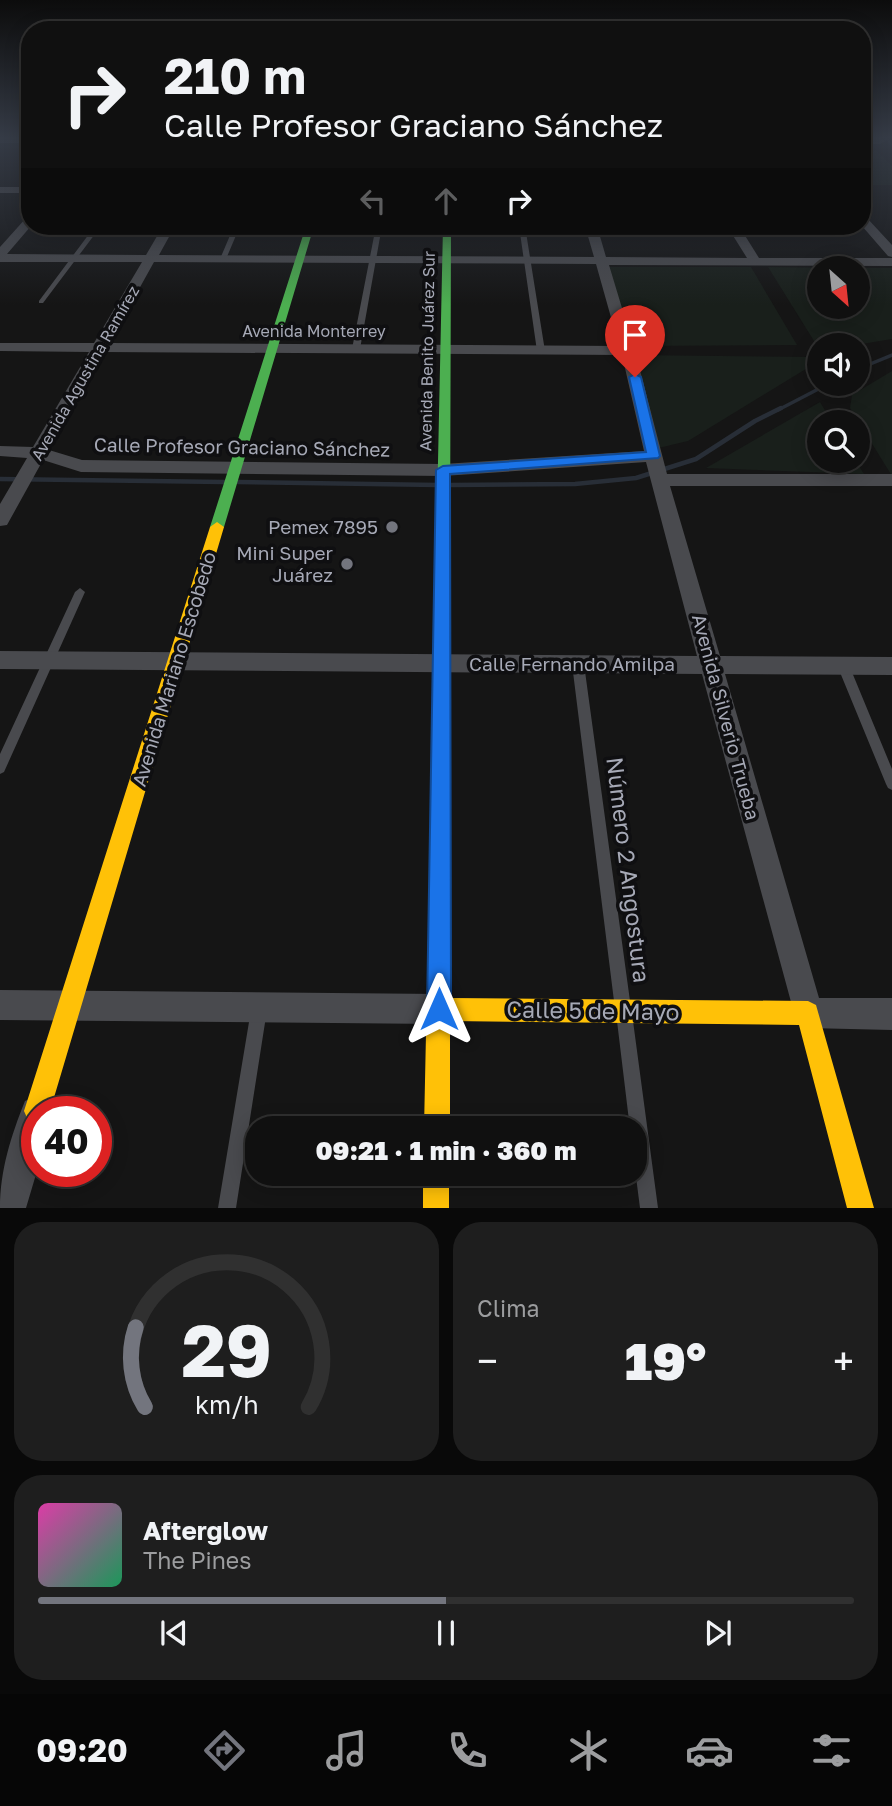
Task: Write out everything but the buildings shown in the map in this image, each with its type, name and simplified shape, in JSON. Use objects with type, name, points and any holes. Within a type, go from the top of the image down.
[{"type":"street","points":[[871,229],[892,253]]},
{"type":"street","points":[[0,256],[21,231]]},
{"type":"street","name":"Avenida Agustina Ramírez","points":[[0,520],[164,235]]},
{"type":"street","name":"Avenida Mariano Escobedo","points":[[42,1096],[307,235]]},
{"type":"street","name":"Avenida Benito Juárez Sur","points":[[437,1116],[447,235]]},
{"type":"street","name":"Avenida Silverio Trueba","points":[[594,235],[628,351],[660,480],[861,1208]]},
{"type":"street","points":[[739,235],[755,261]]},
{"type":"street","points":[[0,256],[892,262]]},
{"type":"street","name":"Avenida Monterrey","points":[[0,346],[628,351]]},
{"type":"street","name":"Calle Profesor Graciano Sánchez","points":[[0,451],[80,466],[443,474],[654,456]]},
{"type":"street","points":[[660,480],[887,480],[892,497]]},
{"type":"street","name":"Calle Fernando Amilpa","points":[[0,660],[892,666]]},
{"type":"street","name":"Calle 5 de Mayo","points":[[0,1005],[892,1014]]},
{"type":"street","name":"Avenida Mariano Escobedo","points":[[8,1208],[21,1165]]},
{"type":"street","points":[[436,1186],[436,1208]]},
{"type":"lane","points":[[41,302],[91,235]]},
{"type":"lane","points":[[223,259],[233,235]]},
{"type":"lane","points":[[356,349],[377,235]]},
{"type":"lane","points":[[523,235],[541,351]]},
{"type":"lane","points":[[0,768],[80,592]]},
{"type":"lane","name":"Número 2 Angostura","points":[[578,664],[649,1208]]},
{"type":"lane","points":[[843,666],[892,784]]},
{"type":"lane","points":[[227,1208],[259,1008]]},
{"type":"shaded area","points":[[607,267],[751,267],[797,345],[631,346]]},
{"type":"shaded area","points":[[768,267],[807,267],[807,319],[870,319],[870,268],[892,268],[892,339],[870,343],[870,333],[809,333]]},
{"type":"shaded area","points":[[631,355],[807,357],[807,368],[688,441],[650,450]]},
{"type":"shaded area","points":[[892,371],[892,476],[870,440],[870,410],[850,408],[852,396],[870,396],[870,384]]},
{"type":"shaded area","points":[[820,402],[825,410],[807,410],[807,472],[706,468]]},
{"type":"waterway","points":[[870,364],[892,355]]},
{"type":"waterway","points":[[778,410],[807,395]]},
{"type":"waterway","points":[[451,485],[575,484],[636,478],[696,459],[755,421],[781,408]]},
{"type":"waterway","points":[[0,479],[224,482]]},
{"type":"waterway","points":[[238,482],[438,485]]},
{"type":"traffic: fast","points":[[217,527],[307,235]]},
{"type":"traffic: fast","points":[[443,556],[447,235]]},
{"type":"traffic: slow","points":[[42,1096],[217,527]]},
{"type":"traffic: slow","points":[[437,1116],[443,556]]},
{"type":"traffic: slow","points":[[439,1009],[808,1013],[861,1208]]},
{"type":"traffic: slow","points":[[436,1186],[436,1208]]},
{"type":"place","name":"Pemex 7895","points":[[392,527]]},
{"type":"place","name":"Mini Super Juárez","points":[[347,564]]},
{"type":"route","points":[[439,1009],[443,470],[654,456],[635,377]]}]
